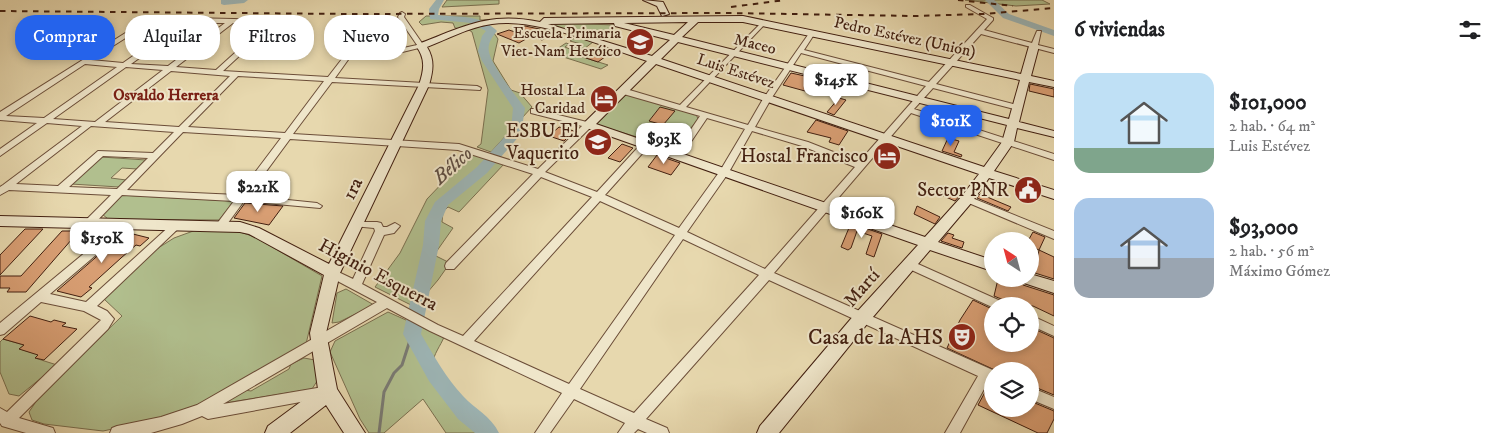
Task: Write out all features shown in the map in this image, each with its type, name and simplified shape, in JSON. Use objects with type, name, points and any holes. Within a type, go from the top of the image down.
[{"type":"main road","points":[[647,0],[659,1],[662,16]]},
{"type":"main road","name":"Pedro Estévez (Unión)","points":[[616,32],[662,16],[696,19],[743,19],[1054,84]]},
{"type":"main road","points":[[696,19],[588,125],[984,263]]},
{"type":"main road","name":"Luis Estévez","points":[[420,46],[490,22],[524,20],[616,32],[654,61],[1054,195]]},
{"type":"main road","points":[[552,24],[602,21],[616,32]]},
{"type":"main road","name":"Maceo","points":[[616,32],[676,39],[1054,134]]},
{"type":"main road","name":"1ra","points":[[328,392],[318,333],[332,273],[424,85],[429,65],[427,53],[420,46]]},
{"type":"main road","name":"Martí","points":[[767,433],[861,319],[967,199],[988,172],[1008,142],[1034,46]]},
{"type":"main road","name":"Higinio Esquerra","points":[[0,221],[221,225],[240,227],[254,231],[332,273]]},
{"type":"main road","points":[[1039,283],[1054,288]]},
{"type":"main road","points":[[275,433],[328,392],[354,431]]},
{"type":"street","points":[[625,433],[826,208],[917,100],[991,19],[968,6]]},
{"type":"street","name":"1ra","points":[[402,14],[401,17],[420,46]]},
{"type":"street","points":[[3,190],[170,68],[230,22]]},
{"type":"street","points":[[682,108],[762,23]]},
{"type":"street","points":[[979,32],[1054,52]]},
{"type":"street","name":"Martí","points":[[1034,46],[1039,32]]},
{"type":"street","points":[[542,433],[724,172],[767,98],[812,34]]},
{"type":"street","points":[[0,117],[125,36]]},
{"type":"street","points":[[407,49],[420,46]]},
{"type":"street","points":[[800,51],[1018,108]]},
{"type":"street","points":[[0,153],[131,60]]},
{"type":"street","points":[[218,72],[231,60]]},
{"type":"street","points":[[221,225],[344,60]]},
{"type":"street","points":[[84,62],[236,74],[477,88]]},
{"type":"street","points":[[88,224],[236,74]]},
{"type":"street","points":[[623,91],[805,144],[861,166]]},
{"type":"street","points":[[909,110],[1054,157]]},
{"type":"street","points":[[534,111],[588,125]]},
{"type":"street","points":[[677,156],[705,115]]},
{"type":"street","points":[[0,117],[397,142],[459,147],[484,153],[538,173],[682,234],[861,319],[984,372]]},
{"type":"street","points":[[450,266],[538,173],[588,125]]},
{"type":"street","points":[[466,342],[599,198],[645,145]]},
{"type":"street","points":[[61,189],[101,153],[154,156]]},
{"type":"street","points":[[3,190],[120,191],[241,198],[317,206]]},
{"type":"street","points":[[967,199],[1054,234]]},
{"type":"street","points":[[0,330],[126,224]]},
{"type":"street","points":[[357,224],[377,225],[380,231]]},
{"type":"street","points":[[88,307],[177,225]]},
{"type":"street","points":[[380,231],[390,231],[395,226]]},
{"type":"street","points":[[356,285],[380,231]]},
{"type":"street","points":[[909,264],[984,298]]},
{"type":"street","name":"Higinio Esquerra","points":[[332,273],[434,328],[662,433]]},
{"type":"street","points":[[39,297],[88,307],[104,314],[108,319],[104,326],[4,418],[48,433]]},
{"type":"street","points":[[117,433],[148,428],[182,418],[202,409],[387,302]]},
{"type":"street","points":[[1039,324],[1054,331]]},
{"type":"street","points":[[952,433],[984,382]]},
{"type":"street","points":[[208,413],[328,392]]},
{"type":"street","points":[[1039,397],[1054,403]]},
{"type":"green space","points":[[447,0],[499,0],[499,4],[442,7]]},
{"type":"green space","points":[[965,0],[1042,0],[1050,4],[1016,6]]},
{"type":"green space","points":[[426,16],[480,16],[480,20],[488,20],[462,29],[455,28],[453,23],[441,22],[422,25],[419,22]]},
{"type":"green space","points":[[559,23],[615,25],[598,39],[555,28],[554,25]]},
{"type":"green space","points":[[488,24],[498,39],[493,61],[511,90],[520,93],[532,107],[491,152],[477,147],[481,144],[488,90],[472,32],[469,30]]},
{"type":"green space","points":[[576,37],[593,42],[576,55],[608,65],[601,69],[551,53],[566,43],[569,44],[565,47],[572,50],[581,44],[570,41]]},
{"type":"green space","points":[[628,93],[696,114],[698,119],[678,145],[666,146],[598,125],[596,121],[623,94]]},
{"type":"green space","points":[[472,152],[505,163],[459,212],[448,207],[443,212],[442,222],[453,228],[434,255],[450,263],[438,280],[415,307],[375,287],[400,253],[427,199]]},
{"type":"green space","points":[[101,157],[146,160],[137,169],[122,168],[111,178],[126,180],[119,187],[71,184]]},
{"type":"green space","points":[[120,195],[234,201],[219,220],[108,219],[102,214]]},
{"type":"green space","points":[[196,230],[237,231],[255,237],[322,276],[306,344],[179,415],[103,431],[44,424],[32,420],[29,412],[39,397],[122,316],[104,299],[155,250],[174,238]]},
{"type":"green space","points":[[346,289],[374,305],[339,322],[332,323],[337,293]]},
{"type":"green space","points":[[388,312],[444,337],[433,360],[434,374],[444,393],[481,433],[446,433],[423,399],[384,433],[369,433],[360,419],[330,352],[335,341]]},
{"type":"green space","points":[[3,339],[24,345],[20,349],[40,353],[35,358],[57,365],[19,396],[9,394],[0,372],[0,342]]},
{"type":"green space","points":[[304,358],[315,360],[319,378],[312,389],[219,404],[245,390],[251,391],[289,369],[291,364]]},
{"type":"building","points":[[525,26],[554,33],[542,40],[531,36],[519,43],[497,34],[509,30],[515,32]]},
{"type":"building","points":[[602,47],[613,51],[598,62],[586,58]]},
{"type":"building","points":[[791,73],[814,78],[805,91],[783,85]]},
{"type":"building","points":[[1030,84],[1054,89],[1054,97],[1029,91]]},
{"type":"building","points":[[839,98],[846,100],[834,115],[827,112]]},
{"type":"building","points":[[660,107],[675,111],[663,125],[649,121]]},
{"type":"building","points":[[816,120],[848,131],[839,145],[829,142],[831,138],[807,132]]},
{"type":"building","points":[[559,127],[574,131],[564,141],[549,136]]},
{"type":"building","points":[[948,138],[959,141],[954,152],[962,155],[961,157],[942,151]]},
{"type":"building","points":[[622,144],[633,148],[620,162],[608,158]]},
{"type":"building","points":[[657,155],[680,163],[671,175],[648,167]]},
{"type":"building","points":[[945,188],[961,194],[955,201],[939,194]]},
{"type":"building","points":[[980,194],[1011,207],[1008,211],[977,198]]},
{"type":"building","points":[[245,203],[283,206],[269,225],[234,218]]},
{"type":"building","points":[[917,206],[940,217],[935,224],[914,214]]},
{"type":"building","points":[[851,223],[882,234],[874,257],[866,254],[872,236],[857,231],[851,248],[848,250],[841,247]]},
{"type":"building","points":[[25,229],[43,229],[0,275],[0,255]]},
{"type":"building","points":[[62,231],[79,231],[26,292],[7,292],[10,288],[0,288],[0,276],[21,276]]},
{"type":"building","points":[[125,232],[149,238],[140,246],[136,245],[121,258],[89,287],[92,288],[81,297],[57,291]]},
{"type":"building","points":[[948,233],[954,235],[952,238],[964,242],[962,248],[941,241]]},
{"type":"building","points":[[1039,234],[1045,237],[1039,250]]},
{"type":"building","points":[[1039,250],[1054,257],[1054,279],[1039,274]]},
{"type":"building","points":[[996,288],[1032,288],[1054,295],[1054,316],[1039,309],[1039,297],[994,296]]},
{"type":"building","points":[[973,300],[984,305],[984,352],[1039,352],[1039,331],[1054,338],[1054,395],[1039,389],[1039,362],[984,362],[984,365],[947,348],[960,320]]},
{"type":"building","points":[[30,316],[51,322],[54,320],[66,323],[62,326],[77,329],[44,360],[35,358],[38,355],[19,349],[24,345],[3,339]]},
{"type":"building","points":[[984,394],[984,408],[978,405]]},
{"type":"building","points":[[1039,405],[1054,411],[1054,419],[1047,433],[1038,433],[1004,417],[1039,417]]},
{"type":"waterway","points":[[225,0],[224,2],[244,0]]},
{"type":"waterway","name":"Bélico","points":[[440,0],[434,9],[433,17],[471,20],[485,25],[492,31],[487,36],[483,51],[487,61],[519,108],[517,131],[482,170],[442,202],[433,221],[431,245],[412,334],[442,385],[465,412],[483,426],[488,433]]},
{"type":"waterway","points":[[989,0],[1006,16],[1054,33]]},
{"type":"waterway","points":[[379,433],[384,392],[394,373],[402,365],[412,334]]},
{"type":"railway","points":[[731,7],[785,0]]},
{"type":"railway","points":[[958,0],[1013,6]]},
{"type":"railway","points":[[0,11],[351,14],[728,13],[915,16],[983,14],[1054,8]]},
{"type":"place","name":"Escuela Primaria Viet-Nam Heróico","points":[[640,42]]},
{"type":"place","name":"Hostal La Caridad","points":[[604,99]]},
{"type":"place","name":"ESBU El Vaquerito","points":[[598,142]]},
{"type":"place","name":"Hostal Francisco","points":[[887,156]]},
{"type":"place","name":"Sector PNR","points":[[1028,190]]},
{"type":"place","name":"Casa de la AHS","points":[[962,337]]},
{"type":"district","name":"Osvaldo Herrera","points":[[166,95]]}]
